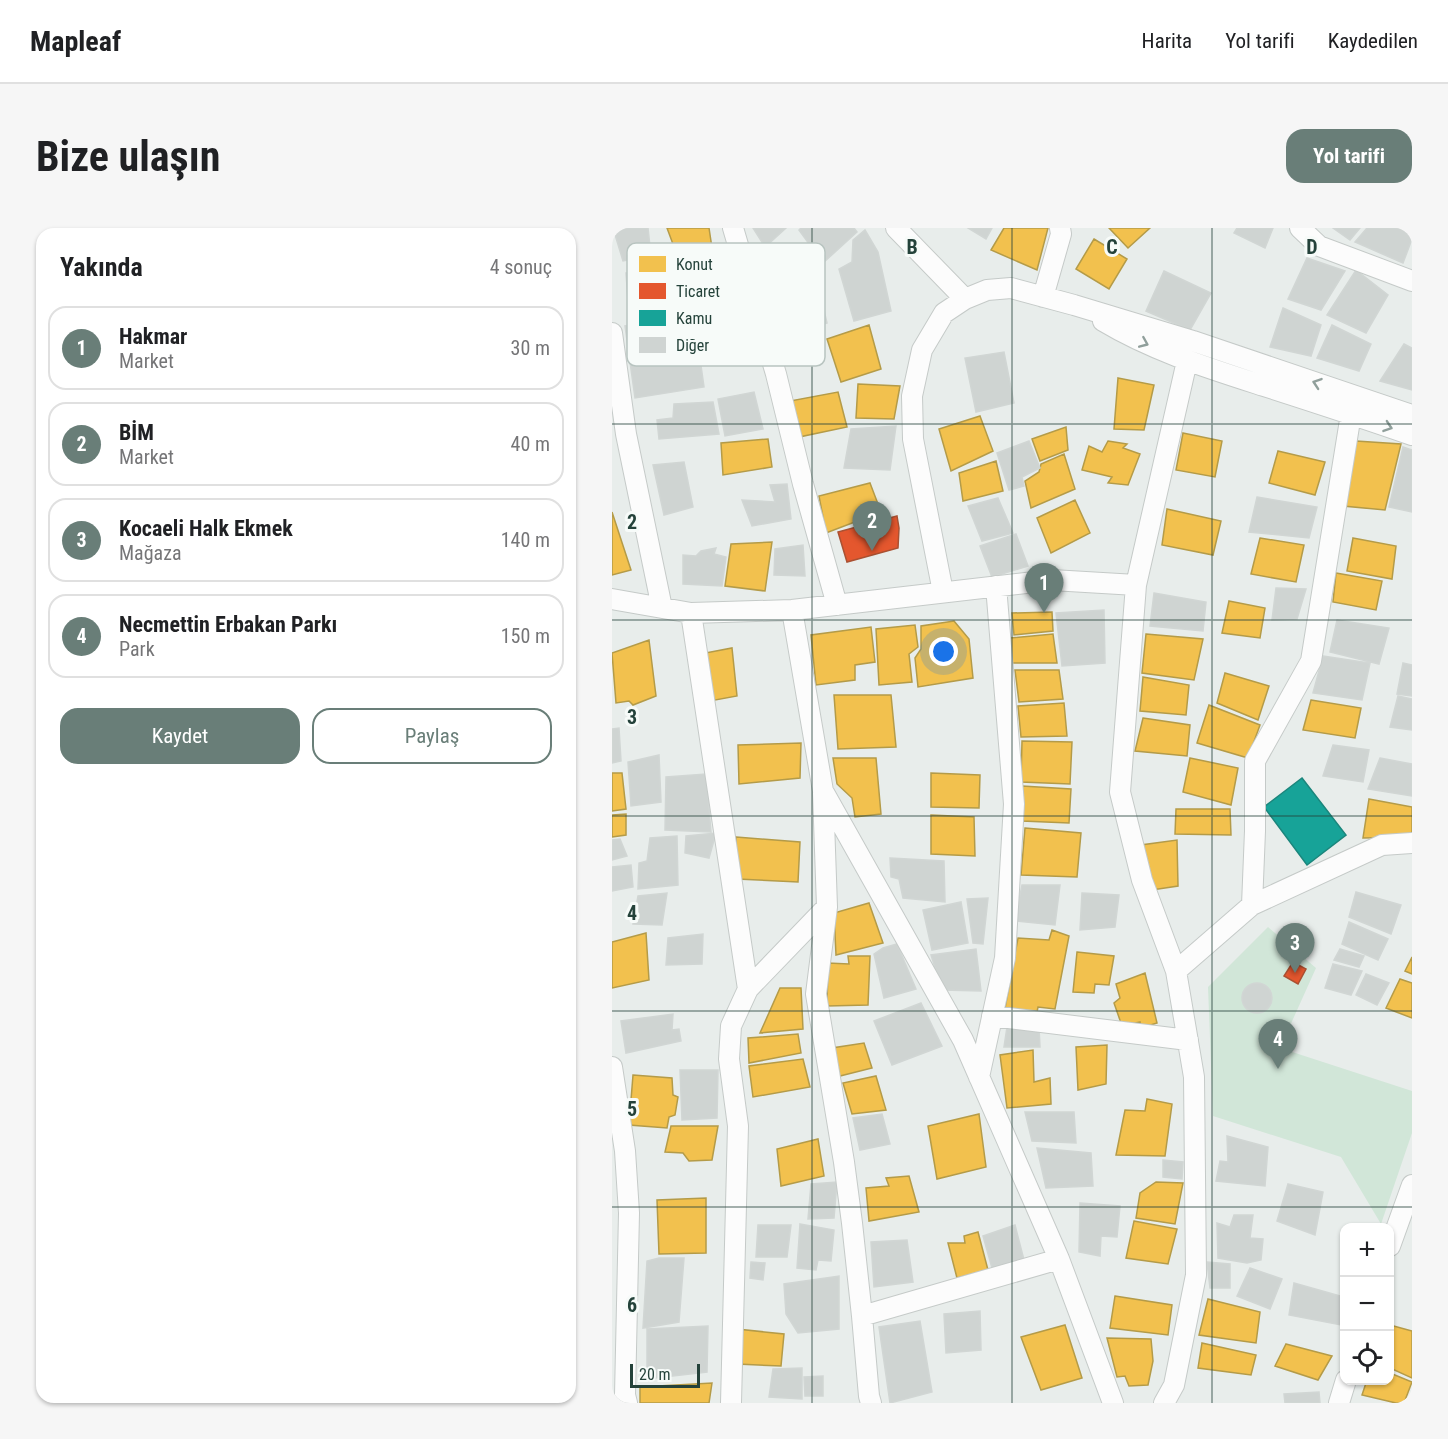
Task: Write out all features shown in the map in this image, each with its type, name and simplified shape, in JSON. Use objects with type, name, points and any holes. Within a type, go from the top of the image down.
[{"type":"street","points":[[733,228],[737,243]]},
{"type":"street","points":[[896,228],[965,299]]},
{"type":"street","points":[[1043,297],[1061,234],[1060,228]]},
{"type":"street","points":[[1300,228],[1319,246],[1412,281]]},
{"type":"street","points":[[943,592],[913,439],[912,396],[922,350],[944,313],[965,299],[987,290],[1011,288],[1074,305],[1193,341],[1412,415]]},
{"type":"street","points":[[1074,305],[1127,336],[1187,361],[1412,435]]},
{"type":"street","points":[[612,333],[617,400],[662,608]]},
{"type":"street","points":[[1164,1403],[1174,1385],[1196,1275],[1194,1077],[1176,971],[1142,880],[1120,792],[1136,585],[1187,361]]},
{"type":"street","points":[[774,366],[803,484],[837,605]]},
{"type":"street","points":[[1252,905],[1255,761],[1311,661],[1351,414]]},
{"type":"street","points":[[612,599],[691,613],[792,610],[1052,580],[1136,585]]},
{"type":"street","points":[[979,1077],[1005,958],[1014,804],[996,586]]},
{"type":"street","points":[[792,610],[823,791],[827,907],[816,994],[844,1162],[871,1403]]},
{"type":"street","points":[[691,613],[748,989]]},
{"type":"street","points":[[823,791],[963,1040],[1059,1259],[1113,1403]]},
{"type":"street","points":[[1176,971],[1252,905],[1382,844],[1412,843]]},
{"type":"street","points":[[731,1403],[738,1126],[729,1059],[731,1026],[748,989],[827,907]]},
{"type":"street","points":[[993,1017],[1188,1040]]},
{"type":"street","points":[[612,1068],[624,1151],[629,1213],[627,1403]]},
{"type":"street","points":[[1394,1233],[1412,1185]]},
{"type":"street","points":[[862,1316],[1059,1259]]},
{"type":"street","points":[[1339,1403],[1344,1385]]},
{"type":"green space","points":[[1268,927],[1316,968],[1280,1048],[1412,1091],[1412,1133],[1381,1223],[1341,1157],[1213,1116],[1208,987]]},
{"type":"building: Konut","points":[[667,228],[709,228],[711,243],[673,243]]},
{"type":"building: Konut","points":[[1004,228],[1048,228],[1037,270],[991,250]]},
{"type":"building: Konut","points":[[1109,228],[1150,228],[1128,248]]},
{"type":"building: Konut","points":[[1094,239],[1127,259],[1109,289],[1076,269]]},
{"type":"building: Konut","points":[[869,325],[881,369],[841,382],[827,339]]},
{"type":"building: Konut","points":[[1118,378],[1154,385],[1144,430],[1114,429]]},
{"type":"building: Konut","points":[[858,384],[900,386],[894,419],[856,418]]},
{"type":"building: Konut","points":[[838,392],[847,427],[799,437],[790,401]]},
{"type":"building: Konut","points":[[980,416],[993,451],[951,471],[939,429]]},
{"type":"building: Konut","points":[[1066,427],[1068,450],[1040,461],[1032,439]]},
{"type":"building: Konut","points":[[1183,433],[1222,441],[1215,477],[1176,470]]},
{"type":"building: Konut","points":[[768,439],[772,467],[723,475],[721,443]]},
{"type":"building: Konut","points":[[1108,441],[1127,444],[1123,448],[1140,454],[1128,485],[1108,483],[1112,477],[1082,470],[1089,446],[1102,452]]},
{"type":"building: Konut","points":[[1356,441],[1401,444],[1385,510],[1343,506]]},
{"type":"building: Konut","points":[[1278,451],[1325,462],[1315,495],[1269,483]]},
{"type":"building: Konut","points":[[1064,454],[1075,489],[1031,508],[1025,481],[1039,472],[1041,464]]},
{"type":"building: Konut","points":[[996,461],[1003,491],[963,501],[959,473]]},
{"type":"building: Konut","points":[[870,483],[881,512],[826,533],[819,496]]},
{"type":"building: Konut","points":[[1075,500],[1090,533],[1051,553],[1037,518]]},
{"type":"building: Konut","points":[[1167,509],[1221,521],[1213,555],[1162,545]]},
{"type":"building: Konut","points":[[612,512],[631,570],[612,575]]},
{"type":"building: Konut","points":[[1260,538],[1304,545],[1296,582],[1251,574]]},
{"type":"building: Konut","points":[[1353,538],[1396,546],[1392,579],[1347,571]]},
{"type":"building: Konut","points":[[772,542],[765,591],[725,586],[731,544]]},
{"type":"building: Konut","points":[[1336,573],[1382,581],[1376,610],[1333,602]]},
{"type":"building: Konut","points":[[1229,601],[1265,608],[1260,638],[1222,633]]},
{"type":"building: Konut","points":[[1052,612],[1053,631],[1014,635],[1012,613]]},
{"type":"building: Konut","points":[[954,621],[969,639],[973,678],[918,687],[915,658],[921,649],[921,626]]},
{"type":"building: Konut","points":[[915,625],[918,647],[909,654],[912,682],[879,685],[876,629]]},
{"type":"building: Konut","points":[[871,627],[875,662],[855,665],[855,680],[816,685],[811,635]]},
{"type":"building: Konut","points":[[1053,634],[1057,663],[1012,663],[1010,638]]},
{"type":"building: Konut","points":[[1146,634],[1203,639],[1194,680],[1142,673]]},
{"type":"building: Konut","points":[[649,640],[656,696],[633,705],[629,701],[616,703],[612,653]]},
{"type":"building: Konut","points":[[732,648],[737,696],[710,701],[700,654]]},
{"type":"building: Konut","points":[[1015,670],[1059,670],[1063,699],[1019,702]]},
{"type":"building: Konut","points":[[1225,673],[1269,686],[1258,720],[1217,703]]},
{"type":"building: Konut","points":[[1143,677],[1189,685],[1186,715],[1140,711]]},
{"type":"building: Konut","points":[[834,695],[891,695],[896,747],[838,749]]},
{"type":"building: Konut","points":[[1311,700],[1361,708],[1355,738],[1303,730]]},
{"type":"building: Konut","points":[[1064,703],[1067,736],[1021,737],[1018,706]]},
{"type":"building: Konut","points":[[1209,705],[1260,725],[1248,758],[1197,743]]},
{"type":"building: Konut","points":[[1143,718],[1190,725],[1187,756],[1135,751]]},
{"type":"building: Konut","points":[[1022,741],[1072,742],[1070,784],[1021,782]]},
{"type":"building: Konut","points":[[801,743],[800,778],[739,784],[738,745]]},
{"type":"building: Konut","points":[[833,758],[876,758],[881,814],[855,817],[852,798],[837,784]]},
{"type":"building: Konut","points":[[1190,758],[1238,768],[1231,805],[1183,792]]},
{"type":"building: Konut","points":[[612,773],[622,773],[626,809],[612,811]]},
{"type":"building: Konut","points":[[931,773],[980,775],[979,808],[931,807]]},
{"type":"building: Konut","points":[[1022,786],[1071,789],[1069,823],[1022,821]]},
{"type":"building: Konut","points":[[1369,799],[1412,807],[1412,837],[1363,838]]},
{"type":"building: Konut","points":[[1176,809],[1230,809],[1231,835],[1175,834]]},
{"type":"building: Konut","points":[[626,814],[626,835],[612,837],[612,815]]},
{"type":"building: Konut","points":[[931,815],[974,817],[975,856],[931,854]]},
{"type":"building: Konut","points":[[1025,828],[1081,833],[1077,877],[1021,875]]},
{"type":"building: Konut","points":[[736,837],[800,842],[798,882],[737,879]]},
{"type":"building: Konut","points":[[1177,840],[1178,886],[1152,890],[1141,845]]},
{"type":"building: Konut","points":[[869,903],[883,943],[836,955],[834,913]]},
{"type":"building: Konut","points":[[1052,930],[1069,936],[1055,1009],[1038,1007],[1037,1012],[1005,1008],[1018,938],[1049,940]]},
{"type":"building: Konut","points":[[646,933],[649,980],[612,988],[612,942]]},
{"type":"building: Konut","points":[[1077,952],[1114,956],[1109,985],[1095,984],[1094,993],[1073,992]]},
{"type":"building: Konut","points":[[848,956],[870,956],[868,1005],[827,1006],[828,963],[849,964]]},
{"type":"building: Konut","points":[[1412,957],[1412,974],[1405,971]]},
{"type":"building: Konut","points":[[1145,973],[1157,1023],[1141,1028],[1140,1022],[1122,1026],[1114,1003],[1120,998],[1116,984]]},
{"type":"building: Konut","points":[[1400,979],[1412,983],[1412,1018],[1386,1008]]},
{"type":"building: Konut","points":[[780,988],[801,988],[803,1029],[760,1033]]},
{"type":"building: Konut","points":[[798,1034],[801,1053],[749,1063],[748,1038]]},
{"type":"building: Konut","points":[[864,1043],[872,1068],[836,1077],[832,1048]]},
{"type":"building: Konut","points":[[1107,1045],[1106,1084],[1078,1090],[1076,1047]]},
{"type":"building: Konut","points":[[1033,1050],[1034,1082],[1050,1078],[1051,1104],[1007,1108],[1000,1055]]},
{"type":"building: Konut","points":[[803,1059],[810,1087],[753,1097],[749,1066]]},
{"type":"building: Konut","points":[[633,1075],[672,1078],[673,1095],[678,1097],[675,1115],[669,1117],[667,1128],[629,1125]]},
{"type":"building: Konut","points":[[876,1076],[886,1110],[852,1114],[843,1083]]},
{"type":"building: Konut","points":[[1147,1099],[1172,1104],[1165,1156],[1116,1155],[1125,1110],[1145,1111]]},
{"type":"building: Konut","points":[[979,1114],[986,1167],[937,1179],[928,1126]]},
{"type":"building: Konut","points":[[671,1126],[718,1126],[712,1160],[689,1161],[683,1153],[665,1152]]},
{"type":"building: Konut","points":[[818,1139],[824,1176],[781,1186],[777,1149]]},
{"type":"building: Konut","points":[[909,1176],[919,1212],[869,1221],[866,1188],[889,1186],[886,1178]]},
{"type":"building: Konut","points":[[1156,1182],[1183,1183],[1175,1224],[1136,1218],[1140,1193]]},
{"type":"building: Konut","points":[[706,1198],[706,1253],[659,1254],[657,1200]]},
{"type":"building: Konut","points":[[1134,1221],[1177,1229],[1168,1264],[1126,1258]]},
{"type":"building: Konut","points":[[978,1232],[988,1270],[957,1278],[948,1243],[965,1243],[964,1236]]},
{"type":"building: Konut","points":[[1115,1296],[1172,1305],[1168,1335],[1110,1328]]},
{"type":"building: Konut","points":[[1208,1299],[1260,1312],[1256,1343],[1199,1335]]},
{"type":"building: Konut","points":[[1065,1325],[1082,1378],[1041,1390],[1021,1337]]},
{"type":"building: Konut","points":[[1394,1326],[1412,1331],[1412,1378],[1394,1370]]},
{"type":"building: Konut","points":[[737,1329],[784,1334],[781,1366],[737,1364]]},
{"type":"building: Konut","points":[[1107,1338],[1151,1339],[1153,1361],[1148,1385],[1129,1386],[1125,1376],[1117,1377]]},
{"type":"building: Konut","points":[[1202,1343],[1256,1355],[1251,1375],[1198,1368]]},
{"type":"building: Konut","points":[[1286,1344],[1332,1356],[1318,1380],[1275,1366]]},
{"type":"building: Konut","points":[[1394,1375],[1412,1382],[1404,1403],[1362,1395],[1365,1385],[1394,1385]]},
{"type":"building: Konut","points":[[712,1383],[709,1403],[640,1403],[640,1387]]},
{"type":"building: Ticaret","points":[[897,516],[898,548],[847,562],[838,532]]},
{"type":"building: Ticaret","points":[[1293,962],[1306,969],[1298,984],[1284,976]]},
{"type":"building: Kamu","points":[[1302,778],[1346,835],[1307,865],[1264,807]]},
{"type":"building: Diğer","points":[[613,228],[648,228],[650,243],[627,243],[627,260],[623,261]]},
{"type":"building: Diğer","points":[[753,228],[786,228],[769,243],[762,243]]},
{"type":"building: Diğer","points":[[801,228],[854,228],[857,232],[825,261],[825,243],[808,243],[799,230]]},
{"type":"building: Diğer","points":[[968,228],[992,228],[986,239]]},
{"type":"building: Diğer","points":[[1237,228],[1273,228],[1265,248],[1234,233]]},
{"type":"building: Diğer","points":[[1333,228],[1360,228],[1350,240]]},
{"type":"building: Diğer","points":[[1367,228],[1407,228],[1412,233],[1412,239],[1403,263],[1355,242]]},
{"type":"building: Diğer","points":[[865,230],[878,252],[891,311],[854,321],[839,269],[852,262],[853,240]]},
{"type":"building: Diğer","points":[[1307,258],[1345,271],[1321,310],[1288,299]]},
{"type":"building: Diğer","points":[[1356,270],[1388,295],[1366,333],[1327,315]]},
{"type":"building: Diğer","points":[[1164,271],[1211,293],[1190,330],[1146,311]]},
{"type":"building: Diğer","points":[[1283,308],[1321,325],[1311,356],[1270,347]]},
{"type":"building: Diğer","points":[[1332,325],[1371,344],[1359,371],[1317,358]]},
{"type":"building: Diğer","points":[[1404,344],[1412,348],[1412,390],[1380,381]]},
{"type":"building: Diğer","points":[[1004,352],[1014,403],[976,412],[965,358]]},
{"type":"building: Diğer","points":[[631,366],[701,366],[704,387],[635,398]]},
{"type":"building: Diğer","points":[[754,392],[763,429],[725,436],[718,399]]},
{"type":"building: Diğer","points":[[713,402],[719,434],[659,439],[657,420],[673,418],[674,404]]},
{"type":"building: Diğer","points":[[896,426],[890,470],[844,468],[851,429]]},
{"type":"building: Diğer","points":[[1029,441],[1040,468],[1022,477],[1024,486],[1009,490],[997,453]]},
{"type":"building: Diğer","points":[[1403,447],[1412,450],[1412,512],[1389,507]]},
{"type":"building: Diğer","points":[[684,462],[693,507],[664,515],[653,465]]},
{"type":"building: Diğer","points":[[787,484],[791,519],[752,526],[742,500],[775,502],[770,485]]},
{"type":"building: Diğer","points":[[1257,497],[1317,507],[1309,538],[1249,532]]},
{"type":"building: Diğer","points":[[998,498],[1013,533],[982,541],[968,506]]},
{"type":"building: Diğer","points":[[1016,534],[1028,566],[992,577],[980,546]]},
{"type":"building: Diğer","points":[[803,545],[805,576],[774,575],[775,549]]},
{"type":"building: Diğer","points":[[716,548],[714,554],[726,557],[722,586],[683,584],[683,555],[696,556],[701,551]]},
{"type":"building: Diğer","points":[[1276,588],[1306,589],[1297,619],[1272,620]]},
{"type":"building: Diğer","points":[[1154,593],[1206,602],[1203,631],[1150,626]]},
{"type":"building: Diğer","points":[[1104,610],[1105,663],[1062,666],[1056,613]]},
{"type":"building: Diğer","points":[[1337,620],[1389,628],[1379,664],[1330,652]]},
{"type":"building: Diğer","points":[[1323,656],[1370,663],[1362,700],[1313,693]]},
{"type":"building: Diğer","points":[[1403,663],[1412,665],[1412,696],[1397,694]]},
{"type":"building: Diğer","points":[[1398,696],[1412,699],[1412,730],[1390,727]]},
{"type":"building: Diğer","points":[[619,728],[621,761],[612,763],[612,729]]},
{"type":"building: Diğer","points":[[1333,745],[1369,750],[1363,782],[1323,776]]},
{"type":"building: Diğer","points":[[659,755],[661,802],[631,806],[628,762]]},
{"type":"building: Diğer","points":[[1380,758],[1412,764],[1412,796],[1368,789]]},
{"type":"building: Diğer","points":[[706,774],[711,832],[665,830],[666,777]]},
{"type":"building: Diğer","points":[[716,833],[709,858],[685,853],[686,836]]},
{"type":"building: Diğer","points":[[677,836],[678,885],[638,889],[639,863],[647,861],[650,838]]},
{"type":"building: Diğer","points":[[620,839],[627,856],[612,860],[612,840]]},
{"type":"building: Diğer","points":[[890,858],[944,861],[945,902],[903,898],[899,879],[891,877]]},
{"type":"building: Diğer","points":[[631,865],[633,887],[612,891],[612,867]]},
{"type":"building: Diğer","points":[[1022,885],[1060,885],[1055,925],[1015,921]]},
{"type":"building: Diğer","points":[[1356,892],[1401,905],[1391,934],[1349,917]]},
{"type":"building: Diğer","points":[[667,893],[662,925],[633,924],[638,896]]},
{"type":"building: Diğer","points":[[1082,893],[1119,895],[1115,927],[1080,930]]},
{"type":"building: Diğer","points":[[988,898],[983,944],[973,943],[967,899]]},
{"type":"building: Diğer","points":[[961,902],[968,943],[932,950],[923,910]]},
{"type":"building: Diğer","points":[[1349,922],[1388,939],[1378,960],[1342,944]]},
{"type":"building: Diğer","points":[[703,934],[702,964],[666,965],[668,938]]},
{"type":"building: Diğer","points":[[897,944],[916,989],[884,998],[874,954],[883,948]]},
{"type":"building: Diğer","points":[[976,949],[981,991],[942,990],[931,955]]},
{"type":"building: Diğer","points":[[1340,949],[1364,956],[1359,967],[1334,960]]},
{"type":"building: Diğer","points":[[1333,964],[1362,971],[1351,995],[1325,988]]},
{"type":"building: Diğer","points":[[1366,974],[1389,983],[1377,1005],[1356,995]]},
{"type":"building: Diğer","points":[[1257,983],[1268,987],[1272,998],[1268,1009],[1257,1013],[1246,1009],[1242,998],[1246,987]]},
{"type":"building: Diğer","points":[[921,1003],[942,1046],[892,1065],[874,1021]]},
{"type":"building: Diğer","points":[[673,1014],[672,1030],[679,1029],[681,1041],[626,1053],[621,1021]]},
{"type":"building: Diğer","points":[[1007,1027],[1039,1027],[1040,1047],[1004,1047]]},
{"type":"building: Diğer","points":[[680,1070],[718,1070],[717,1118],[682,1120]]},
{"type":"building: Diğer","points":[[1025,1112],[1074,1112],[1076,1143],[1032,1141]]},
{"type":"building: Diğer","points":[[882,1114],[890,1144],[860,1150],[853,1118]]},
{"type":"building: Diğer","points":[[1227,1136],[1268,1147],[1265,1186],[1216,1181],[1220,1161],[1228,1162]]},
{"type":"building: Diğer","points":[[1037,1148],[1091,1153],[1093,1186],[1046,1188]]},
{"type":"building: Diğer","points":[[1163,1160],[1183,1162],[1182,1179],[1163,1177]]},
{"type":"building: Diğer","points":[[837,1182],[834,1218],[808,1219],[811,1184]]},
{"type":"building: Diğer","points":[[1288,1184],[1323,1192],[1315,1235],[1277,1221]]},
{"type":"building: Diğer","points":[[1080,1203],[1120,1206],[1117,1237],[1101,1236],[1100,1256],[1079,1252]]},
{"type":"building: Diğer","points":[[1234,1215],[1253,1215],[1250,1238],[1263,1239],[1261,1260],[1247,1263],[1218,1258],[1217,1223],[1230,1227]]},
{"type":"building: Diğer","points":[[800,1224],[834,1230],[831,1261],[818,1260],[816,1270],[797,1268]]},
{"type":"building: Diğer","points":[[758,1225],[791,1225],[787,1257],[756,1257]]},
{"type":"building: Diğer","points":[[1015,1225],[1024,1260],[992,1268],[983,1236]]},
{"type":"building: Diğer","points":[[907,1240],[913,1282],[874,1287],[871,1242]]},
{"type":"building: Diğer","points":[[659,1258],[684,1258],[679,1322],[643,1328],[647,1261]]},
{"type":"building: Diğer","points":[[751,1262],[765,1263],[763,1280],[750,1278]]},
{"type":"building: Diğer","points":[[1207,1262],[1230,1264],[1230,1288],[1210,1288]]},
{"type":"building: Diğer","points":[[1250,1268],[1282,1279],[1270,1309],[1237,1296]]},
{"type":"building: Diğer","points":[[839,1276],[839,1329],[798,1333],[786,1314],[784,1284]]},
{"type":"building: Diğer","points":[[1294,1283],[1340,1296],[1340,1325],[1289,1315]]},
{"type":"building: Diğer","points":[[980,1311],[981,1350],[946,1353],[944,1314]]},
{"type":"building: Diğer","points":[[920,1321],[932,1392],[890,1403],[879,1327]]},
{"type":"building: Diğer","points":[[708,1326],[707,1372],[647,1379],[647,1329]]},
{"type":"building: Diğer","points":[[802,1368],[802,1399],[769,1397],[773,1369]]},
{"type":"building: Diğer","points":[[823,1376],[823,1396],[805,1396],[804,1377]]},
{"type":"building: Diğer","points":[[1319,1392],[1320,1403],[1285,1403],[1284,1394]]},
{"type":"place","name":"BİM","points":[[872,551]]},
{"type":"place","name":"Hakmar","points":[[1044,613]]},
{"type":"place","name":"Kocaeli Halk Ekmek","points":[[1295,973]]},
{"type":"place","name":"Necmettin Erbakan Parkı","points":[[1278,1069]]}]
